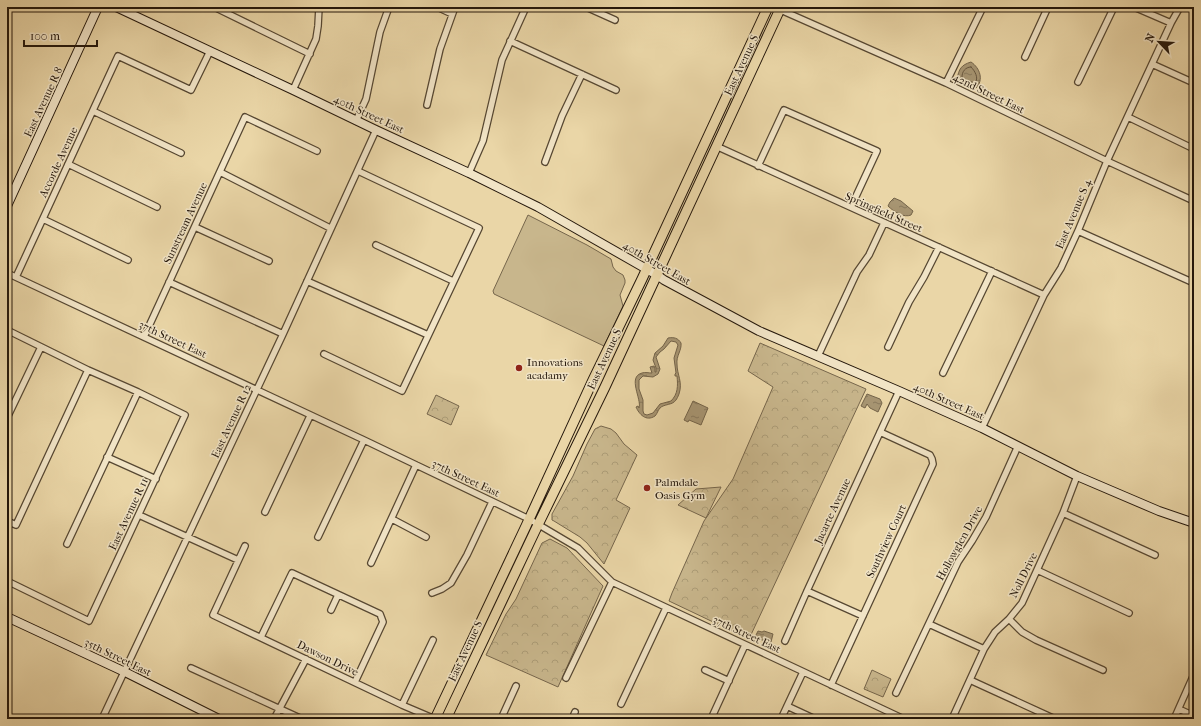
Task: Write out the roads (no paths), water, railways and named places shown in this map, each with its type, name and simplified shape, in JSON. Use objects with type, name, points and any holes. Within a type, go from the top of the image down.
[{"type":"main road","name":"East Avenue R 8","points":[[7,206],[98,7]]},
{"type":"main road","name":"40th Street East","points":[[116,7],[469,173],[538,208],[664,280],[742,322],[982,428],[1077,476],[1159,511],[1194,523]]},
{"type":"main road","name":"East Avenue S","points":[[435,719],[768,7]]},
{"type":"main road","name":"East Avenue S","points":[[446,719],[657,275],[778,8]]},
{"type":"main road","name":"35th Street East","points":[[7,617],[125,672],[219,719]]},
{"type":"street","points":[[215,7],[310,54]]},
{"type":"street","points":[[293,90],[316,39],[319,7]]},
{"type":"street","points":[[356,121],[366,99],[380,32],[389,7]]},
{"type":"street","points":[[437,7],[452,14]]},
{"type":"street","points":[[427,105],[440,49],[452,14],[456,7]]},
{"type":"street","points":[[469,173],[483,141],[502,60],[526,7]]},
{"type":"street","points":[[586,7],[615,20]]},
{"type":"street","points":[[946,84],[983,7]]},
{"type":"street","points":[[1025,57],[1048,7]]},
{"type":"street","points":[[1078,82],[1114,7]]},
{"type":"street","points":[[1134,7],[1171,23]]},
{"type":"street","name":"East Avenue S 4","points":[[982,428],[1044,295],[1061,268],[1107,161],[1171,23],[1180,7]]},
{"type":"street","name":"42nd Street East","points":[[778,8],[946,84],[1194,201]]},
{"type":"street","points":[[510,41],[616,90]]},
{"type":"street","name":"Accorde Avenue","points":[[16,277],[118,56],[191,90],[210,51]]},
{"type":"street","points":[[1152,64],[1194,83]]},
{"type":"street","points":[[545,162],[562,116],[582,74]]},
{"type":"street","points":[[758,166],[784,110],[877,151],[851,207]]},
{"type":"street","points":[[93,111],[182,153]]},
{"type":"street","name":"Sunstream Avenue","points":[[144,337],[245,117],[317,151]]},
{"type":"street","points":[[1128,117],[1194,149]]},
{"type":"street","name":"East Avenue R 12","points":[[102,719],[283,334],[330,228],[376,130]]},
{"type":"street","name":"Springfield Street","points":[[716,146],[1044,295]]},
{"type":"street","points":[[68,164],[157,207]]},
{"type":"street","points":[[324,354],[402,391],[479,228],[358,171]]},
{"type":"street","points":[[220,172],[330,228]]},
{"type":"street","points":[[43,219],[128,260]]},
{"type":"street","points":[[818,356],[857,272],[869,255],[884,223]]},
{"type":"street","points":[[194,227],[269,261]]},
{"type":"street","points":[[1078,231],[1194,283]]},
{"type":"street","points":[[376,245],[453,281]]},
{"type":"street","points":[[888,347],[909,302],[924,277],[938,247]]},
{"type":"street","points":[[943,373],[992,271]]},
{"type":"street","name":"37th Street East","points":[[7,273],[529,519],[578,548],[612,582],[904,719]]},
{"type":"street","points":[[307,280],[428,336]]},
{"type":"street","points":[[169,282],[283,334]]},
{"type":"street","points":[[7,330],[88,370],[138,392],[67,544]]},
{"type":"street","points":[[7,418],[41,347]]},
{"type":"street","points":[[7,521],[16,525],[88,370]]},
{"type":"street","name":"Jacarte Avenue","points":[[785,641],[899,391]]},
{"type":"street","name":"East Avenue R 11","points":[[7,581],[89,621],[186,415],[138,392]]},
{"type":"street","points":[[265,512],[310,416]]},
{"type":"street","name":"Southview Court","points":[[831,685],[933,464],[930,455],[880,432]]},
{"type":"street","points":[[318,538],[364,440]]},
{"type":"street","name":"Hollowglen Drive","points":[[896,693],[958,562],[986,517],[1018,446]]},
{"type":"street","points":[[107,457],[156,479]]},
{"type":"street","points":[[371,563],[416,465]]},
{"type":"street","name":"Noll Drive","points":[[952,719],[984,649],[995,632],[1009,619],[1022,602],[1063,513],[1077,476]]},
{"type":"street","points":[[432,593],[451,583],[467,555],[492,502]]},
{"type":"street","points":[[1063,513],[1155,555]]},
{"type":"street","points":[[139,515],[238,560],[245,546]]},
{"type":"street","points":[[392,519],[426,536]]},
{"type":"street","name":"Dawson Drive","points":[[238,560],[213,615],[355,682],[402,706],[435,719]]},
{"type":"street","points":[[1037,570],[1130,613]]},
{"type":"street","points":[[261,637],[292,573],[380,614],[383,622],[355,682]]},
{"type":"street","points":[[566,678],[612,582]]},
{"type":"street","points":[[807,591],[863,616]]},
{"type":"street","points":[[331,610],[338,595]]},
{"type":"street","points":[[621,704],[666,608]]},
{"type":"street","points":[[1009,619],[1022,632],[1036,640],[1103,670]]},
{"type":"street","points":[[929,624],[984,649]]},
{"type":"street","points":[[402,706],[432,640]]},
{"type":"street","points":[[711,719],[745,645]]},
{"type":"street","points":[[274,719],[306,659]]},
{"type":"street","points":[[191,668],[302,719]]},
{"type":"street","points":[[705,670],[729,681]]},
{"type":"street","points":[[781,719],[803,672]]},
{"type":"street","points":[[1174,719],[1194,674]]},
{"type":"street","points":[[970,680],[1055,719]]},
{"type":"street","points":[[501,719],[516,686]]},
{"type":"street","points":[[787,706],[815,719]]},
{"type":"street","points":[[1179,709],[1194,716]]},
{"type":"street","points":[[572,719],[575,712]]},
{"type":"water","points":[[971,62],[977,67],[980,74],[980,81],[976,88],[964,84],[957,79],[961,68]]},
{"type":"water","points":[[894,198],[901,201],[913,211],[911,215],[905,216],[899,214],[888,206]]},
{"type":"water","points":[[668,338],[676,338],[681,343],[677,361],[680,390],[674,402],[661,407],[652,418],[646,418],[641,415],[636,407],[638,406],[639,408],[635,383],[638,375],[642,373],[652,373],[650,367],[654,366],[656,372],[656,368],[653,360],[655,353],[663,346]],"holes":[[[671,341],[676,342],[678,345],[674,358],[675,376],[677,376],[677,390],[675,396],[671,401],[660,404],[653,413],[647,415],[644,414],[643,400],[639,389],[639,380],[643,376],[653,377],[658,374],[660,369],[656,357]]]},
{"type":"water","points":[[867,394],[880,399],[882,403],[878,412],[870,408],[867,404],[865,408],[861,406]]},
{"type":"water","points":[[693,401],[708,408],[701,425],[689,420],[688,422],[684,420]]},
{"type":"water","points":[[758,631],[773,634],[771,642],[769,643],[755,637]]},
{"type":"place","name":"Innovations acadamy","points":[[519,368]]},
{"type":"place","name":"Palmdale Oasis Gym","points":[[647,488]]}]
